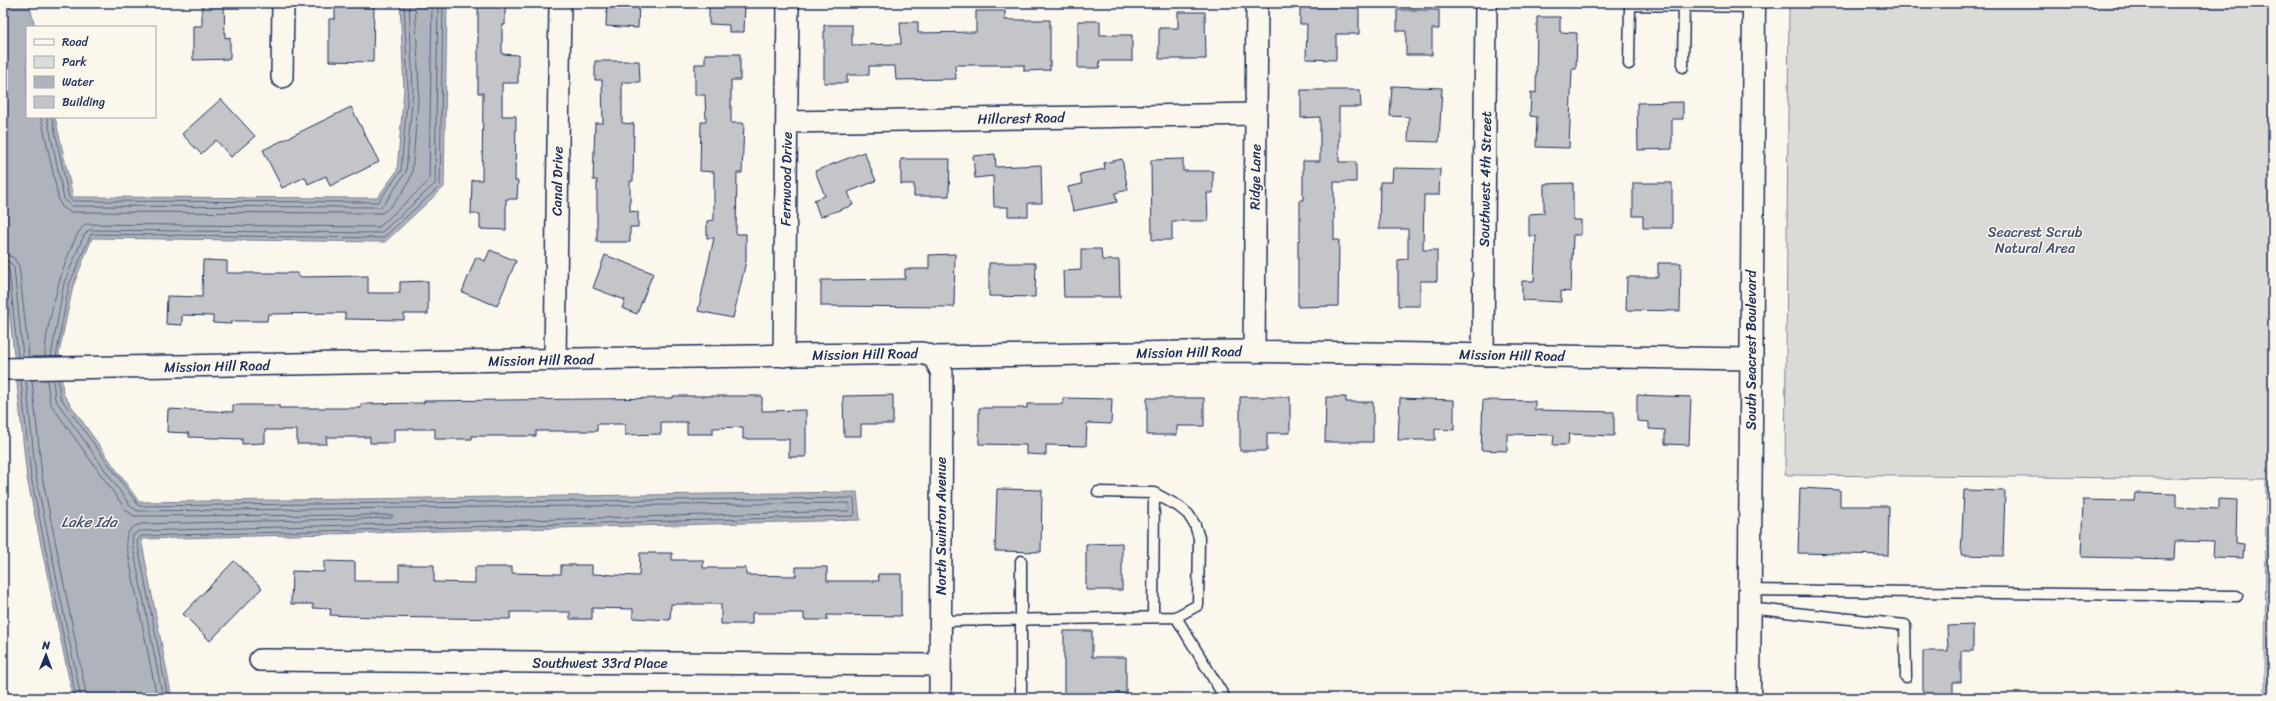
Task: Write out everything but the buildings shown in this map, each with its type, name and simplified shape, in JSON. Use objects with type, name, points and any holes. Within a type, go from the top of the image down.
[{"type":"street","points":[[282,77],[283,3]]},
{"type":"street","name":"Canal Drive","points":[[555,360],[560,3]]},
{"type":"street","name":"Fernwood Drive","points":[[784,356],[788,3]]},
{"type":"street","name":"Ridge Lane","points":[[1254,352],[1257,3]]},
{"type":"street","name":"Southwest 4th Street","points":[[1483,355],[1486,3]]},
{"type":"street","name":"South Seacrest Boulevard","points":[[1749,698],[1754,5]]},
{"type":"street","name":"Hillcrest Road","points":[[787,122],[1256,114]]},
{"type":"street","name":"Mission Hill Road","points":[[6,369],[78,369],[922,353],[934,357],[1254,352],[1751,359]]},
{"type":"street","name":"North Swinton Avenue","points":[[934,357],[942,373],[940,698]]},
{"type":"street","name":"Southwest 33rd Place","points":[[260,660],[940,665]]},
{"type":"lane","points":[[1629,64],[1630,4],[1754,5]]},
{"type":"lane","points":[[1683,67],[1684,5]]},
{"type":"lane","points":[[940,622],[1176,617],[1198,605],[1199,538],[1196,525],[1188,514],[1178,506],[1154,493],[1098,492]]},
{"type":"lane","points":[[1153,617],[1154,493]]},
{"type":"lane","points":[[1021,561],[1021,698]]},
{"type":"lane","points":[[1749,599],[2237,596]]},
{"type":"lane","points":[[1749,599],[1905,625],[1906,677]]},
{"type":"lane","points":[[1176,617],[1225,698]]},
{"type":"green space","name":"Seacrest Scrub Natural Area","points":[[1789,3],[2273,3],[2273,698],[2265,698],[2266,479],[1785,475]]},
{"type":"water","name":"Lake Ida","points":[[3,3],[29,3],[35,26],[26,26],[26,118],[55,118],[73,197],[377,198],[397,171],[404,89],[400,3],[447,3],[444,187],[385,242],[92,238],[73,286],[59,353],[63,394],[139,502],[857,492],[860,520],[141,539],[172,698],[73,698],[27,478],[3,251]]}]
